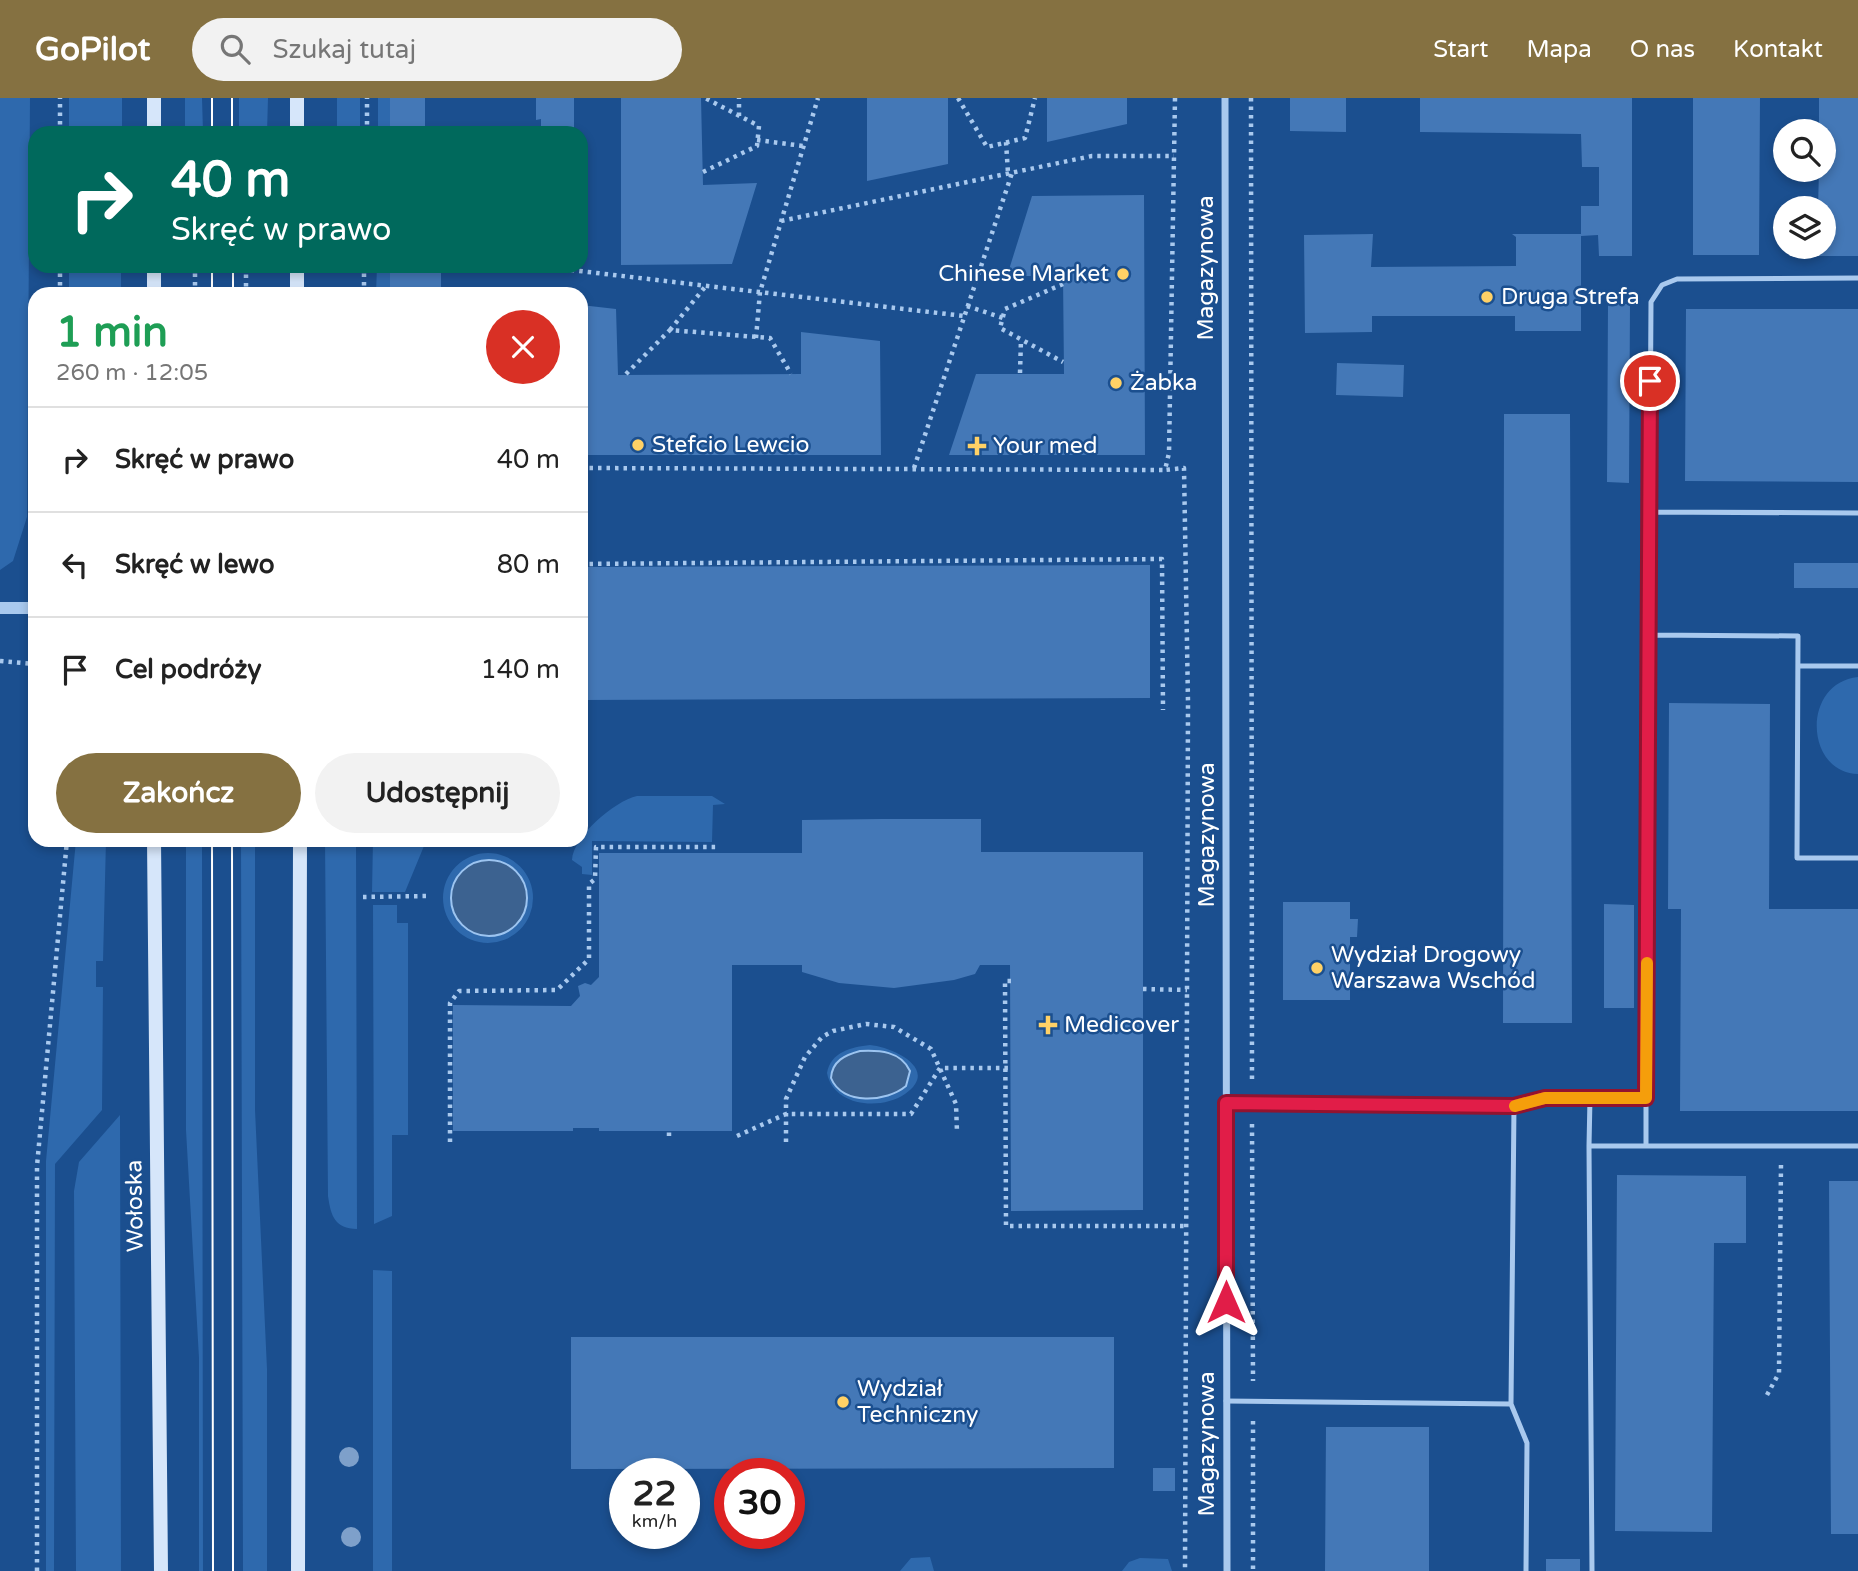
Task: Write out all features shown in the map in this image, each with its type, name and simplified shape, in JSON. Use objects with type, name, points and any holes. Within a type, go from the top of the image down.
[{"type":"main road","points":[[154,98],[154,126]]},
{"type":"main road","points":[[297,98],[297,126]]},
{"type":"main road","name":"Wołoska","points":[[154,847],[161,1571]]},
{"type":"main road","points":[[298,1571],[300,847]]},
{"type":"street","name":"Magazynowa","points":[[1225,98],[1227,1571]]},
{"type":"street","points":[[0,608],[28,608]]},
{"type":"lane","points":[[1646,1146],[1651,302],[1662,285],[1677,279],[1858,278]]},
{"type":"lane","points":[[1650,512],[1858,513]]},
{"type":"lane","points":[[1649,635],[1798,636],[1797,858],[1858,858]]},
{"type":"lane","points":[[1799,666],[1858,666]]},
{"type":"lane","points":[[1226,1103],[1514,1106],[1545,1098],[1646,1098]]},
{"type":"lane","points":[[1590,1098],[1592,1571]]},
{"type":"lane","points":[[1514,1106],[1511,1404],[1527,1443],[1525,1571]]},
{"type":"lane","points":[[1589,1146],[1858,1146]]},
{"type":"lane","points":[[1226,1401],[1511,1404]]},
{"type":"path","points":[[60,98],[60,126]]},
{"type":"path","points":[[367,98],[367,126]]},
{"type":"path","points":[[703,172],[757,146],[759,126],[705,98]]},
{"type":"path","points":[[739,98],[739,116]]},
{"type":"path","points":[[757,338],[760,292],[818,98]]},
{"type":"path","points":[[958,98],[987,147],[1025,138],[1035,98]]},
{"type":"path","points":[[1165,470],[1169,453],[1175,98]]},
{"type":"path","points":[[1251,98],[1253,1571]]},
{"type":"path","points":[[757,140],[803,146]]},
{"type":"path","points":[[914,468],[1010,173],[1006,142]]},
{"type":"path","points":[[781,221],[1092,156],[1174,156]]},
{"type":"path","points":[[588,272],[964,316]]},
{"type":"path","points":[[1063,284],[1005,309],[1000,328],[1063,362]]},
{"type":"path","points":[[626,374],[670,330],[705,286]]},
{"type":"path","points":[[967,306],[1003,318]]},
{"type":"path","points":[[670,330],[770,338],[791,374]]},
{"type":"path","points":[[1020,373],[1021,339]]},
{"type":"path","points":[[588,468],[1184,468],[1188,702],[1185,1571]]},
{"type":"path","points":[[588,564],[1162,559],[1163,710]]},
{"type":"path","points":[[0,661],[28,663]]},
{"type":"path","points":[[37,1571],[37,1166],[66,847]]},
{"type":"path","points":[[450,1142],[450,1003],[459,991],[558,990],[589,959],[589,884],[595,878],[596,847],[719,847]]},
{"type":"path","points":[[363,897],[429,896]]},
{"type":"path","points":[[1011,981],[1005,981],[1008,1068],[1006,1226],[1187,1226]]},
{"type":"path","points":[[1143,989],[1187,990]]},
{"type":"path","points":[[786,1142],[786,1099],[804,1057],[822,1037],[846,1027],[873,1024],[894,1027],[925,1044],[940,1068],[957,1107],[957,1132]]},
{"type":"path","points":[[940,1068],[1008,1068]]},
{"type":"path","points":[[737,1136],[786,1114],[911,1114],[940,1068]]},
{"type":"path","points":[[1767,1395],[1779,1373],[1781,1146]]},
{"type":"shaded area","points":[[0,98],[30,98],[27,517],[13,561],[0,570]]},
{"type":"shaded area","points":[[69,98],[122,98],[122,126],[69,126]]},
{"type":"shaded area","points":[[185,98],[202,98],[203,126],[185,126]]},
{"type":"shaded area","points":[[239,98],[268,98],[267,126],[239,126]]},
{"type":"shaded area","points":[[337,98],[360,98],[360,126],[337,126]]},
{"type":"shaded area","points":[[378,98],[391,98],[391,126],[378,126]]},
{"type":"shaded area","points":[[69,273],[121,273],[121,287],[69,287]]},
{"type":"shaded area","points":[[377,273],[392,273],[392,287],[376,287]]},
{"type":"shaded area","points":[[1858,677],[1858,774],[1840,770],[1828,759],[1820,744],[1817,727],[1819,710],[1826,695],[1839,683]]},
{"type":"shaded area","points":[[637,796],[712,796],[725,804],[713,805],[712,842],[592,841],[592,875],[582,874],[582,867],[572,860],[576,847],[588,847],[588,830],[607,812]]},
{"type":"shaded area","points":[[75,847],[106,847],[103,961],[96,961],[96,987],[103,987],[102,1110],[55,1164],[54,1571],[46,1571],[46,1161]]},
{"type":"shaded area","points":[[186,847],[202,847],[203,1571],[199,1571],[199,1358],[186,1130]]},
{"type":"shaded area","points":[[241,847],[255,847],[255,1110],[267,1369],[267,1571],[243,1571]]},
{"type":"shaded area","points":[[325,847],[356,847],[357,1229],[339,1224],[335,1220],[328,1196]]},
{"type":"shaded area","points":[[373,847],[424,847],[405,892],[372,892]]},
{"type":"shaded area","points":[[488,853],[505,856],[520,866],[530,881],[533,898],[530,915],[520,930],[505,940],[488,943],[471,940],[456,930],[446,915],[443,898],[446,881],[456,866],[471,856]]},
{"type":"shaded area","points":[[489,860],[503,863],[516,871],[524,884],[527,898],[524,912],[516,925],[503,933],[489,936],[475,933],[462,925],[454,912],[451,898],[454,884],[462,871],[475,863]]},
{"type":"shaded area","points":[[373,905],[397,905],[397,923],[408,923],[408,1135],[392,1135],[392,1216],[374,1224]]},
{"type":"shaded area","points":[[870,1045],[900,1055],[916,1068],[918,1076],[915,1085],[905,1094],[883,1103],[871,1104],[848,1099],[838,1093],[831,1084],[827,1073],[837,1055],[849,1049]],"holes":[[[860,1051],[896,1056],[879,1098],[860,1098],[831,1078],[837,1062]]]},
{"type":"shaded area","points":[[860,1051],[889,1053],[901,1059],[910,1071],[906,1086],[877,1098],[855,1097],[837,1087],[831,1078],[834,1067],[840,1060]]},
{"type":"shaded area","points":[[120,1115],[121,1571],[76,1571],[74,1191],[79,1162]]},
{"type":"shaded area","points":[[373,1270],[392,1271],[392,1571],[373,1571]]},
{"type":"shaded area","points":[[930,1557],[934,1571],[900,1571],[911,1558]]},
{"type":"shaded area","points":[[1140,1558],[1168,1559],[1172,1571],[1122,1571],[1129,1562]]},
{"type":"building","points":[[390,98],[425,98],[425,126],[390,126]]},
{"type":"building","points":[[536,98],[574,98],[574,126],[541,126],[541,119],[536,120]]},
{"type":"building","points":[[621,98],[701,98],[703,185],[757,183],[732,264],[621,265]]},
{"type":"building","points":[[867,98],[948,98],[948,164],[867,181]]},
{"type":"building","points":[[1047,98],[1127,98],[1127,124],[1047,142]]},
{"type":"building","points":[[1290,98],[1346,98],[1346,132],[1290,131]]},
{"type":"building","points":[[1420,98],[1632,98],[1632,256],[1599,256],[1598,235],[1581,236],[1581,331],[1515,331],[1515,316],[1372,316],[1372,332],[1305,333],[1304,235],[1373,234],[1371,267],[1516,266],[1516,237],[1512,234],[1581,234],[1581,206],[1599,206],[1599,167],[1582,167],[1581,134],[1420,132]]},
{"type":"building","points":[[1693,98],[1760,98],[1759,255],[1693,255]]},
{"type":"building","points":[[1819,98],[1858,98],[1858,256],[1836,256],[1836,196],[1818,196],[1819,182],[1836,182],[1836,119],[1819,119]]},
{"type":"building","points":[[1144,195],[1145,455],[949,455],[976,374],[1064,374],[1063,276],[1007,276],[1032,196]]},
{"type":"building","points":[[390,273],[441,273],[441,287],[390,287]]},
{"type":"building","points":[[1608,304],[1630,304],[1629,483],[1607,482]]},
{"type":"building","points":[[588,306],[616,309],[618,375],[801,374],[801,332],[880,341],[881,455],[588,455]]},
{"type":"building","points":[[1686,309],[1858,309],[1858,482],[1685,481]]},
{"type":"building","points":[[1337,363],[1404,365],[1403,397],[1336,395]]},
{"type":"building","points":[[1504,414],[1570,414],[1572,1023],[1503,1023]]},
{"type":"building","points":[[1794,563],[1858,563],[1858,588],[1794,588]]},
{"type":"building","points":[[1150,565],[1150,698],[588,700],[588,567]]},
{"type":"building","points":[[1669,703],[1770,704],[1769,909],[1858,909],[1858,1111],[1680,1111],[1681,909],[1668,909]]},
{"type":"building","points":[[981,819],[981,852],[1143,852],[1143,1210],[1011,1211],[1010,965],[980,965],[975,974],[954,980],[894,988],[839,983],[802,972],[802,965],[732,965],[732,1131],[599,1131],[599,1128],[573,1128],[573,1131],[453,1131],[453,1005],[571,1006],[580,996],[578,986],[585,983],[591,985],[599,977],[599,853],[802,853],[802,820]]},
{"type":"building","name":"Wydział Drogowy Warszawa Wschód","points":[[1283,902],[1350,902],[1350,919],[1358,919],[1357,937],[1350,937],[1350,1000],[1283,1000]]},
{"type":"building","points":[[1604,904],[1634,905],[1634,1008],[1604,1008]]},
{"type":"building","points":[[1617,1175],[1746,1176],[1746,1243],[1714,1243],[1712,1532],[1615,1531]]},
{"type":"building","points":[[1829,1181],[1858,1181],[1858,1534],[1831,1534]]},
{"type":"building","name":"Wydział Techniczny","points":[[571,1337],[1114,1337],[1114,1468],[805,1469],[805,1458],[714,1458],[714,1469],[700,1469],[700,1458],[609,1458],[609,1469],[571,1469]]},
{"type":"building","points":[[1326,1427],[1429,1427],[1429,1571],[1325,1571]]},
{"type":"building","points":[[1153,1468],[1175,1468],[1175,1491],[1153,1491]]},
{"type":"building","points":[[1546,1559],[1580,1559],[1580,1571],[1546,1571]]},
{"type":"tram line","points":[[212,98],[212,126]]},
{"type":"tram line","points":[[232,98],[232,126]]},
{"type":"tram line","points":[[212,273],[212,287]]},
{"type":"tram line","points":[[233,273],[233,287]]},
{"type":"tram line","points":[[212,847],[213,1571]]},
{"type":"tram line","points":[[232,847],[233,1571]]},
{"type":"slow traffic","points":[[1515,1106],[1545,1098],[1646,1098],[1647,963]]},
{"type":"place","name":"Chinese Market","points":[[1123,274]]},
{"type":"place","name":"Druga Strefa","points":[[1487,297]]},
{"type":"place","name":"Żabka","points":[[1116,383]]},
{"type":"place","name":"Stefcio Lewcio","points":[[638,445]]},
{"type":"place","name":"Your med","points":[[977,446]]},
{"type":"place","name":"Wydział Drogowy Warszawa Wschód","points":[[1317,968]]},
{"type":"place","name":"Medicover","points":[[1048,1025]]},
{"type":"place","name":"Wydział Techniczny","points":[[843,1402]]},
{"type":"route","points":[[1226,1302],[1226,1103],[1514,1106],[1545,1098],[1646,1098],[1650,381]]}]
